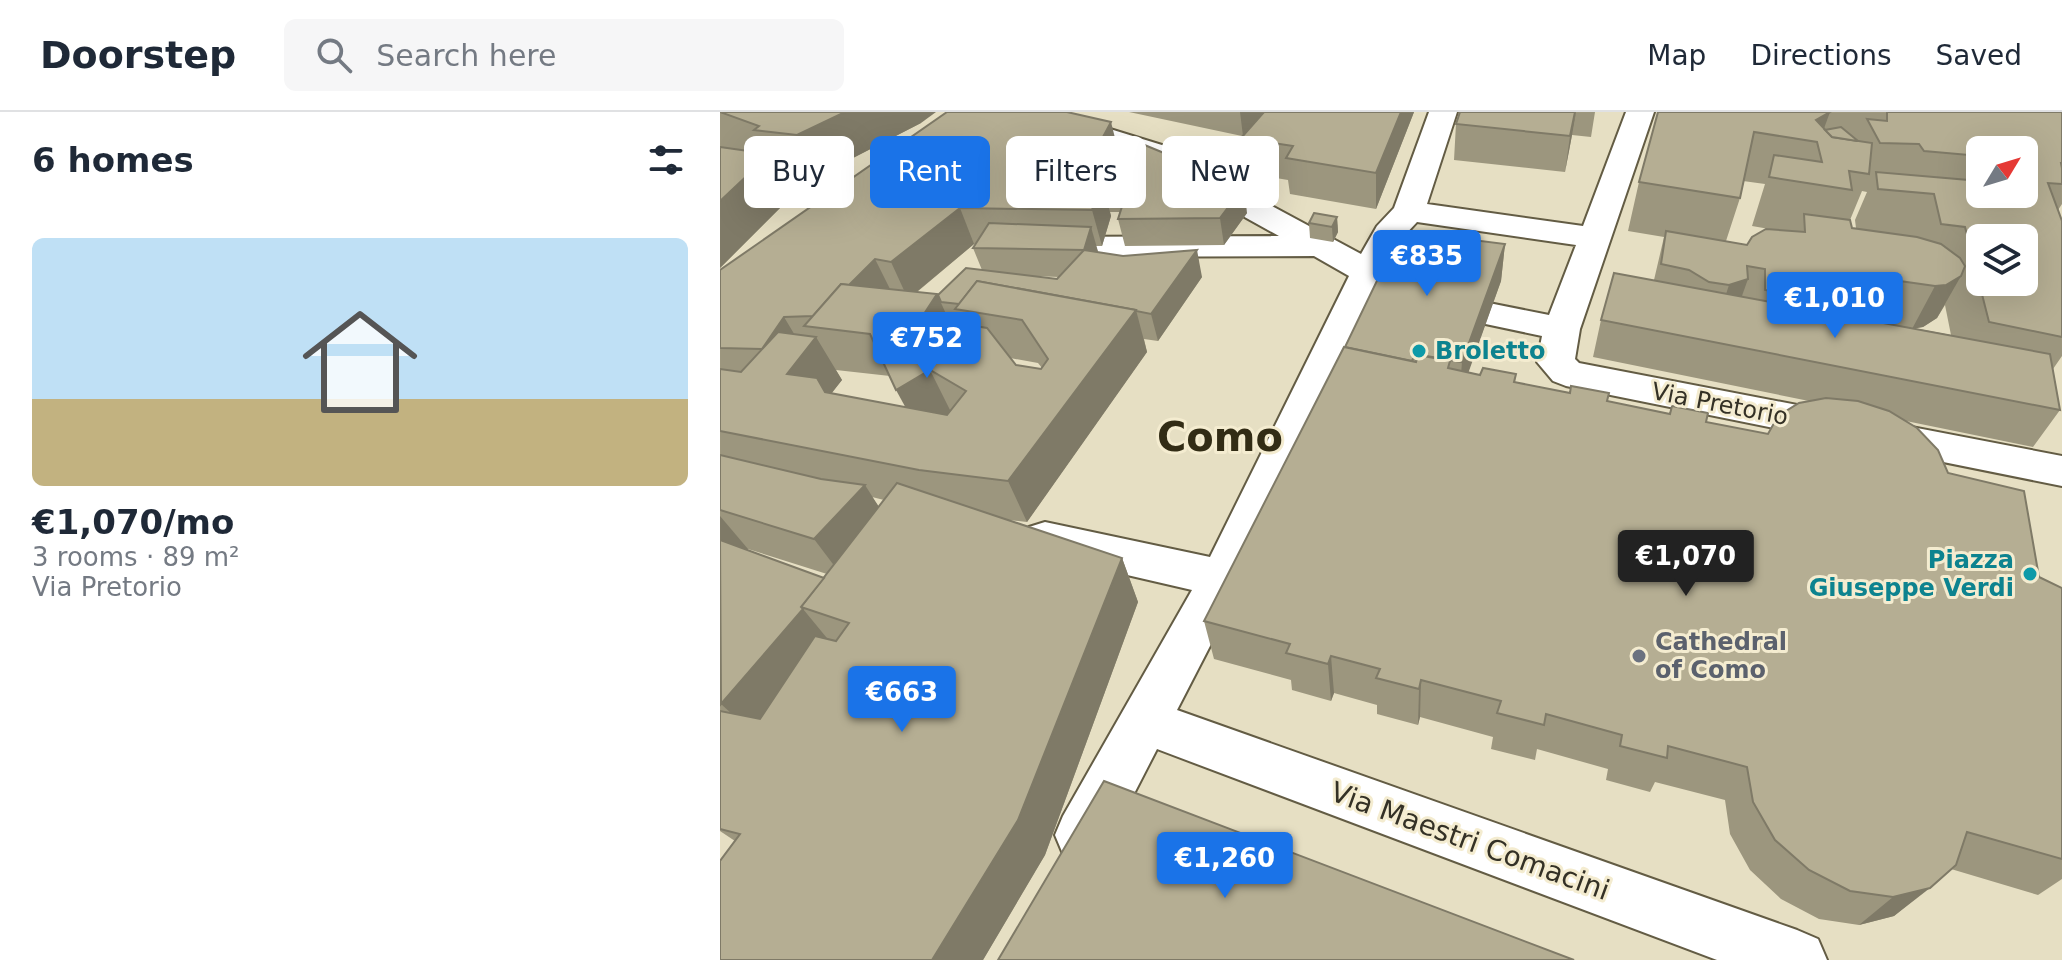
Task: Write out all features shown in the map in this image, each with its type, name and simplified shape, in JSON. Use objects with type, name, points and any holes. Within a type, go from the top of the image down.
[{"type":"street","points":[[1003,112],[1162,150]]},
{"type":"street","points":[[1062,876],[1216,589],[1374,276],[1389,233],[1409,211],[1443,112]]},
{"type":"street","points":[[1489,314],[1562,329],[1640,112]]},
{"type":"street","points":[[829,219],[870,187]]},
{"type":"street","points":[[1252,208],[1374,276]]},
{"type":"street","points":[[1409,211],[1594,238]]},
{"type":"street","points":[[1033,247],[1320,245]]},
{"type":"street","name":"Via Pretorio","points":[[1562,329],[1556,362],[1566,372],[1579,377],[2062,471]]},
{"type":"street","points":[[1011,532],[1010,550],[1216,589]]},
{"type":"street","name":"Via Maestri Comacini","points":[[1143,721],[1797,960]]},
{"type":"lane","points":[[1258,136],[1281,112]]},
{"type":"lane","points":[[735,173],[870,182]]},
{"type":"building","points":[[720,112],[845,112],[797,135],[754,130],[759,126]]},
{"type":"building","points":[[947,112],[1067,112],[1111,122],[1104,136],[1006,136],[1006,208],[1092,210],[960,208],[990,208],[990,136],[913,136]]},
{"type":"building","points":[[1264,112],[1401,112],[1376,173],[1286,158],[1293,146],[1279,144],[1279,136],[1243,136]]},
{"type":"building","points":[[1460,112],[1575,112],[1570,136],[1456,124]]},
{"type":"building","points":[[1658,112],[1830,112],[1816,120],[1832,137],[1872,143],[1869,174],[1849,171],[1852,190],[1769,177],[1774,155],[1822,162],[1817,142],[1754,132],[1740,198],[1639,182]]},
{"type":"building","points":[[1887,112],[2062,112],[2062,184],[2048,183],[2062,221],[2062,337],[1989,322],[1982,296],[2038,296],[2038,224],[1966,224],[1966,231],[1965,227],[1941,224],[1934,194],[1878,189],[1876,172],[1966,180],[1966,208],[2038,208],[2038,136],[1966,136],[1966,155],[1924,151],[1919,144],[1880,143],[1867,119],[1887,121]]},
{"type":"building","points":[[1841,127],[1858,141],[1832,137],[1825,130]]},
{"type":"building","points":[[1146,146],[1162,152],[1162,208],[1228,208],[1220,218],[1118,219],[1122,208],[1146,208]]},
{"type":"building","points":[[720,147],[744,150],[744,178],[720,201]]},
{"type":"building","points":[[870,166],[870,208],[960,208],[891,262],[875,259],[849,285],[841,284],[813,316],[784,317],[762,349],[720,348],[720,270],[809,208],[854,208],[854,177]]},
{"type":"building","points":[[1314,213],[1337,217],[1332,227],[1309,223]]},
{"type":"building","points":[[1804,214],[1850,220],[1852,228],[1917,237],[1941,244],[1960,258],[1965,266],[1961,276],[1946,285],[1935,286],[1850,274],[1855,305],[1765,290],[1765,269],[1747,266],[1748,279],[1729,285],[1709,282],[1689,270],[1661,264],[1666,231],[1747,245],[1752,237],[1766,229],[1805,232]]},
{"type":"building","points":[[989,223],[1091,227],[1084,250],[973,248]]},
{"type":"building","name":"Broletto","points":[[1401,231],[1505,244],[1462,362],[1415,354],[1412,361],[1345,347]]},
{"type":"building","points":[[1084,250],[1123,256],[1197,250],[1151,314],[977,281],[959,304],[941,302],[938,295],[966,268],[1057,279]]},
{"type":"building","points":[[1614,273],[2050,354],[2060,410],[1601,320]]},
{"type":"building","points":[[977,281],[1136,310],[1008,481],[919,470],[720,431],[720,369],[741,372],[778,332],[816,337],[787,374],[817,378],[825,392],[947,415],[966,391],[930,370],[896,390],[870,334],[804,326],[841,284],[937,294],[922,317],[987,328],[1016,365],[1041,369],[1048,359],[1022,320],[955,309]]},
{"type":"building","name":"Cathedral of Como","points":[[1344,347],[1416,362],[1418,355],[1450,361],[1448,368],[1480,375],[1483,368],[1516,374],[1514,382],[1570,393],[1571,386],[1609,393],[1607,401],[1670,414],[1672,406],[1708,413],[1706,422],[1768,434],[1778,416],[1799,403],[1826,398],[1858,401],[1889,411],[1917,428],[1938,450],[1948,473],[2024,491],[2039,577],[2062,588],[2062,859],[1967,832],[1956,865],[1930,888],[1893,897],[1850,891],[1809,870],[1775,840],[1753,802],[1747,767],[1668,746],[1667,758],[1620,746],[1622,735],[1546,714],[1544,725],[1497,713],[1501,701],[1421,680],[1419,689],[1376,678],[1380,669],[1331,656],[1328,664],[1286,653],[1290,644],[1204,621]]},
{"type":"building","points":[[720,455],[821,479],[865,485],[814,539],[720,510]]},
{"type":"building","points":[[897,483],[1122,558],[1018,820],[932,960],[720,960],[720,861],[740,834],[720,829],[720,711],[760,719],[815,636],[836,641],[849,623],[801,607]]},
{"type":"building","points":[[720,540],[824,578],[801,607],[803,609],[721,704]]},
{"type":"building","points":[[1104,781],[1574,960],[998,960]]},
{"type":"place","name":"Broletto","points":[[1419,351]]},
{"type":"place","name":"Piazza Giuseppe Verdi","points":[[2030,574]]},
{"type":"place","name":"Cathedral of Como","points":[[1639,656]]},
{"type":"district","name":"Como","points":[[1220,437]]}]
